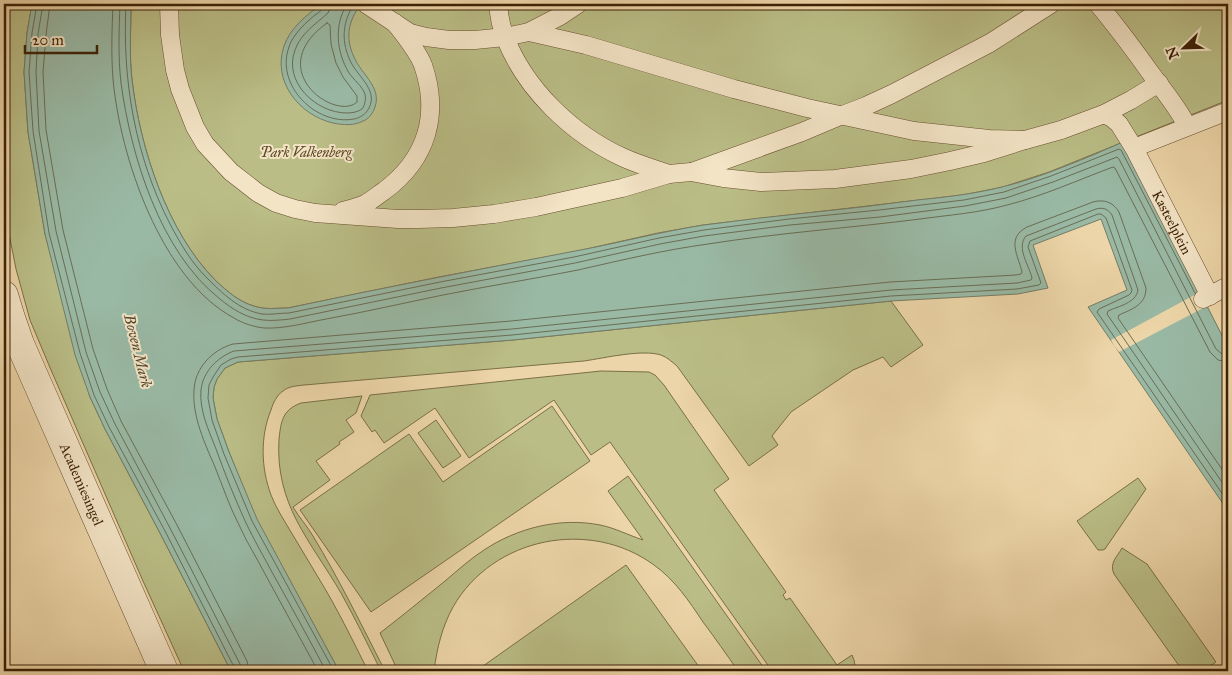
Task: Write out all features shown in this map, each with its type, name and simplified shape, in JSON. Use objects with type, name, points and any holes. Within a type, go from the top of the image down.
[{"type":"street","points":[[169,4],[170,35],[175,70],[180,89],[195,127],[205,144],[246,185],[276,203],[295,210],[418,219],[494,214],[536,207],[622,188],[669,174],[692,172],[787,138],[866,106],[965,57],[1051,4]]},
{"type":"street","points":[[498,4],[505,36],[518,64],[537,90],[556,111],[576,129],[598,144],[622,157],[669,174]]},
{"type":"street","points":[[370,7],[410,33],[426,38],[475,40],[529,32],[578,4]]},
{"type":"street","points":[[1098,4],[1159,83],[1187,126]]},
{"type":"street","points":[[335,214],[366,204],[390,186],[410,166],[423,144],[430,121],[429,93],[422,64],[410,42],[395,23]]},
{"type":"street","points":[[529,32],[586,44],[762,97],[840,116],[914,131],[988,139],[1025,140]]},
{"type":"street","points":[[692,172],[761,182],[835,179],[930,165],[984,153],[1061,130],[1104,114],[1159,83]]},
{"type":"street","points":[[1131,144],[1228,111]]},
{"type":"street","name":"Kasteelplein","points":[[1104,114],[1119,124],[1131,144],[1206,297],[1228,286]]},
{"type":"street","name":"Academiesingel","points":[[4,295],[20,344],[164,671]]},
{"type":"green space","points":[[4,4],[32,4],[27,33],[24,72],[28,132],[45,234],[90,397],[231,671],[184,671],[30,320],[16,269],[4,208]]},
{"type":"green space","name":"Park Valkenberg","points":[[131,4],[1228,4],[1228,100],[1049,172],[1003,187],[963,195],[703,225],[288,308],[266,308],[243,302],[216,281],[183,238],[170,214],[149,161],[136,106],[131,61]]},
{"type":"green space","points":[[891,301],[923,345],[891,367],[883,357],[853,370],[791,412],[772,436],[778,445],[749,466],[677,366],[665,357],[653,353],[634,353],[584,361],[304,385],[285,389],[277,397],[273,405],[265,431],[263,452],[268,485],[278,509],[332,600],[368,671],[339,671],[256,519],[217,419],[213,398],[217,379],[225,368],[238,362],[513,340]]},
{"type":"green space","points":[[601,371],[649,372],[655,375],[664,385],[729,479],[714,490],[786,592],[783,595],[786,600],[790,598],[837,665],[852,655],[856,671],[772,671],[610,442],[591,455],[554,400],[469,458],[435,408],[384,443],[375,430],[372,432],[361,416],[370,395]]},
{"type":"green space","points":[[362,396],[356,413],[346,420],[354,432],[316,461],[330,480],[293,507],[332,569],[385,671],[381,671],[341,593],[297,521],[289,503],[279,462],[281,427],[286,413],[290,409],[301,403]]},
{"type":"green space","points":[[552,406],[590,461],[371,612],[300,510],[409,434],[443,482]]},
{"type":"green space","points":[[436,420],[461,456],[443,468],[418,433]]},
{"type":"green space","points":[[628,476],[766,671],[738,671],[681,591],[669,577],[654,565],[629,550],[601,542],[573,539],[544,542],[517,551],[492,564],[470,583],[453,607],[441,638],[434,671],[398,671],[380,633],[469,561],[497,542],[539,526],[570,522],[606,526],[643,540],[608,491]]},
{"type":"green space","points":[[1138,478],[1146,489],[1105,549],[1098,550],[1077,521]]},
{"type":"green space","points":[[1122,548],[1147,564],[1216,662],[1203,671],[1182,670],[1114,574],[1113,563]]},
{"type":"green space","points":[[626,565],[702,671],[476,671]]},
{"type":"water","name":"Boven Mark","points":[[32,4],[131,4],[131,61],[136,106],[149,161],[170,214],[183,238],[216,281],[243,302],[262,308],[288,308],[704,225],[981,192],[1048,173],[1123,142],[1228,347],[1228,511],[1088,307],[1127,290],[1101,219],[1033,245],[1048,288],[1018,294],[891,301],[513,340],[238,362],[225,368],[217,379],[213,398],[217,419],[229,452],[257,519],[339,671],[231,671],[105,429],[90,397],[75,355],[45,234],[28,132],[24,72],[27,33]]},
{"type":"water","points":[[321,4],[361,4],[351,23],[349,43],[357,63],[376,93],[376,100],[375,107],[370,116],[360,123],[333,123],[309,113],[291,95],[285,84],[281,59],[287,39],[300,22]]},
{"type":"pier","points":[[1200,292],[1207,306],[1119,352],[1114,346],[1111,340]]}]
